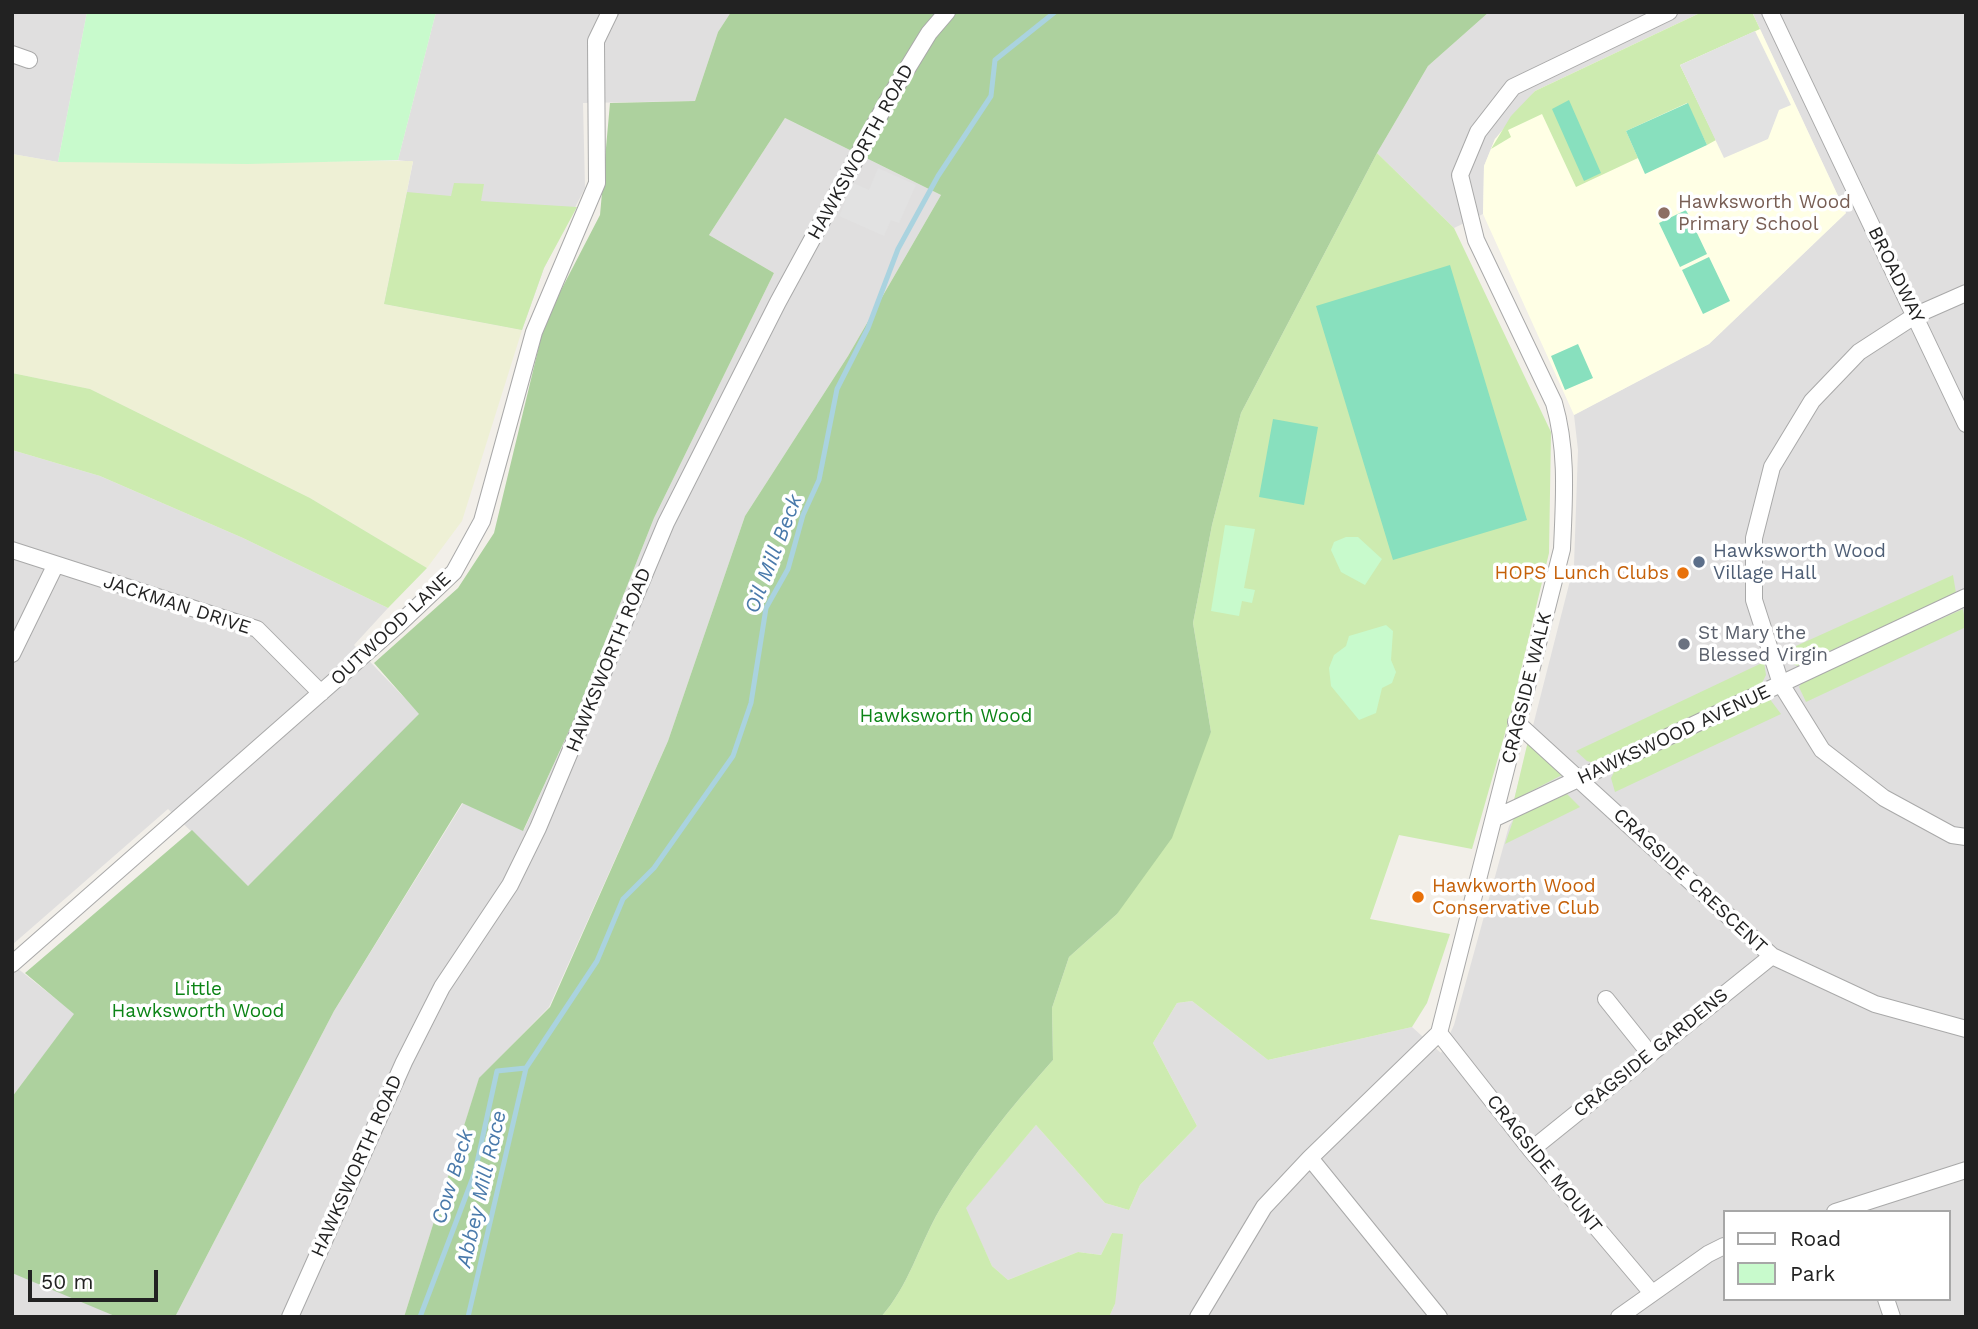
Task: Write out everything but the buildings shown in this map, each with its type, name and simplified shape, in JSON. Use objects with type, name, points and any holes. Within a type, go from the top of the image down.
[{"type":"street","name":"OUTWOOD LANE","points":[[12,964],[321,693],[454,572],[482,521],[534,331],[597,183],[596,41],[610,12]]},
{"type":"street","name":"HAWKSWORTH ROAD","points":[[290,1317],[423,1024],[442,987],[510,885],[538,828],[666,523],[778,302],[888,100],[929,33],[947,12]]},
{"type":"street","name":"CRAGSIDE WALK","points":[[1439,1033],[1562,549],[1565,483],[1562,429],[1554,403],[1476,240],[1460,175],[1478,132],[1513,87],[1669,12]]},
{"type":"street","name":"BROADWAY","points":[[1770,12],[1966,424]]},
{"type":"street","points":[[12,54],[29,60]]},
{"type":"street","points":[[1966,293],[1916,315],[1859,352],[1812,401],[1772,467],[1754,538],[1754,600],[1781,684],[1822,750],[1884,798],[1952,835],[1966,837]]},
{"type":"street","name":"JACKMAN DRIVE","points":[[12,550],[257,629],[321,693]]},
{"type":"street","points":[[12,654],[55,566]]},
{"type":"street","name":"HAWKSWOOD AVENUE","points":[[1495,818],[1966,597]]},
{"type":"street","name":"CRAGSIDE CRESCENT","points":[[1516,722],[1772,956],[1875,1004],[1966,1029]]},
{"type":"street","name":"CRAGSIDE GARDENS","points":[[1531,1150],[1772,956]]},
{"type":"street","points":[[1606,999],[1650,1054]]},
{"type":"street","points":[[1203,1314],[1264,1207],[1310,1158],[1439,1033]]},
{"type":"street","name":"CRAGSIDE MOUNT","points":[[1439,1033],[1531,1150],[1652,1293]]},
{"type":"street","points":[[1310,1158],[1439,1317]]},
{"type":"street","points":[[1858,1209],[1966,1170]]},
{"type":"street","points":[[1619,1317],[1722,1248]]},
{"type":"shaded area","points":[[12,12],[87,12],[58,162],[12,154]]},
{"type":"shaded area","points":[[436,12],[731,12],[718,32],[695,101],[583,103],[585,188],[544,268],[522,330],[384,304],[413,162],[398,160]]},
{"type":"shaded area","points":[[1489,12],[1702,12],[1495,139],[1484,166],[1483,214],[1454,228],[1377,153],[1428,66]]},
{"type":"shaded area","name":"Hawksworth Wood Primary School","points":[[1702,12],[1752,12],[1846,213],[1709,344],[1574,415],[1483,214],[1484,166],[1495,139],[1535,91]]},
{"type":"shaded area","points":[[1752,12],[1966,12],[1966,1317],[1109,1317],[1115,1304],[1112,1233],[1101,1255],[1078,1252],[1008,1280],[992,1266],[965,1208],[1036,1125],[1105,1203],[1129,1210],[1140,1185],[1197,1126],[1153,1043],[1177,1003],[1192,1001],[1268,1060],[1412,1027],[1441,1053],[1454,1025],[1509,826],[1514,818],[1514,800],[1574,565],[1578,450],[1574,415],[1709,344],[1846,213]]},
{"type":"shaded area","points":[[1755,31],[1791,105],[1779,110],[1768,139],[1724,158],[1680,65]]},
{"type":"shaded area","points":[[785,118],[941,195],[848,356],[745,516],[668,741],[549,1007],[479,1079],[404,1317],[175,1317],[334,1011],[463,803],[524,830],[574,720],[654,518],[774,273],[709,235]]},
{"type":"shaded area","points":[[12,154],[58,162],[413,161],[384,304],[522,330],[462,521],[427,568],[310,498],[90,389],[12,373]]},
{"type":"shaded area","points":[[878,168],[916,185],[899,223],[891,220],[884,236],[839,216],[853,183],[869,190]]},
{"type":"shaded area","points":[[12,450],[100,476],[243,538],[388,608],[354,645],[420,714],[248,886],[168,809],[12,945]]},
{"type":"shaded area","points":[[12,964],[75,1014],[12,1097]]},
{"type":"shaded area","points":[[12,1273],[44,1284],[117,1317],[12,1317]]},
{"type":"green space","points":[[87,12],[436,12],[398,160],[248,164],[58,162]]},
{"type":"green space","name":"Hawksworth Wood","points":[[731,12],[1489,12],[1428,66],[1377,153],[1241,413],[1212,525],[1193,623],[1211,732],[1172,838],[1117,914],[1069,957],[1052,1008],[1053,1060],[1007,1114],[965,1170],[940,1209],[899,1292],[881,1317],[404,1317],[479,1078],[550,1007],[668,741],[745,516],[848,356],[941,195],[785,118],[709,235],[774,273],[654,518],[574,720],[523,831],[462,803],[334,1011],[175,1317],[117,1317],[12,1273],[12,1097],[74,1014],[25,973],[192,830],[248,886],[419,714],[374,663],[458,588],[494,533],[545,321],[600,215],[610,103],[695,101],[718,32]]},
{"type":"green space","points":[[1702,12],[1752,12],[1760,29],[1680,65],[1716,140],[1707,145],[1687,103],[1626,131],[1638,158],[1576,187],[1542,114],[1508,130],[1511,137],[1491,149],[1511,116],[1535,91]]},
{"type":"green space","points":[[1569,100],[1601,173],[1584,181],[1552,109]]},
{"type":"green space","points":[[1688,103],[1707,145],[1645,174],[1626,131]]},
{"type":"green space","points":[[1377,153],[1454,228],[1551,432],[1549,553],[1510,716],[1472,849],[1399,835],[1370,919],[1450,934],[1427,1003],[1412,1027],[1268,1060],[1192,1001],[1177,1003],[1153,1043],[1197,1126],[1140,1185],[1129,1210],[1105,1203],[1036,1125],[966,1208],[992,1266],[1008,1280],[1078,1252],[1101,1255],[1112,1233],[1123,1234],[1115,1304],[1109,1317],[881,1317],[899,1292],[940,1209],[965,1170],[1007,1114],[1053,1060],[1052,1008],[1069,957],[1117,914],[1211,732],[1193,623],[1212,525],[1241,413]]},
{"type":"green space","points":[[454,183],[484,184],[481,201],[577,207],[544,268],[522,330],[384,304],[407,192],[451,196]]},
{"type":"green space","points":[[1686,210],[1707,254],[1680,267],[1659,223]]},
{"type":"green space","points":[[1709,257],[1730,301],[1703,314],[1682,270]]},
{"type":"green space","points":[[1450,265],[1527,520],[1393,560],[1316,306]]},
{"type":"green space","points":[[1578,344],[1593,378],[1565,390],[1551,356]]},
{"type":"green space","points":[[12,373],[90,389],[310,498],[427,568],[388,608],[243,538],[100,476],[12,450]]},
{"type":"green space","points":[[1273,419],[1318,427],[1304,505],[1259,497]]},
{"type":"green space","points":[[1225,525],[1255,529],[1244,588],[1255,590],[1252,603],[1242,601],[1239,616],[1211,611]]},
{"type":"green space","points":[[1346,537],[1358,537],[1382,559],[1365,585],[1341,572],[1331,550],[1334,542]]},
{"type":"green space","points":[[1953,575],[1956,593],[1797,666],[1790,662],[1785,651]]},
{"type":"green space","points":[[1963,609],[1966,627],[1806,702],[1799,687],[1803,681]]},
{"type":"green space","points":[[1386,625],[1393,631],[1391,660],[1396,672],[1392,683],[1382,688],[1376,713],[1359,720],[1331,686],[1329,668],[1334,655],[1346,646],[1349,636]]},
{"type":"green space","points":[[1764,662],[1766,675],[1762,683],[1594,763],[1587,761],[1576,751]]},
{"type":"green space","points":[[1769,698],[1781,714],[1615,792],[1611,778],[1614,772]]},
{"type":"green space","points":[[1528,741],[1562,775],[1514,800]]},
{"type":"green space","points":[[1567,794],[1580,807],[1505,844],[1514,818]]},
{"type":"waterway","name":"Oil Mill Beck","points":[[468,1317],[526,1068],[597,961],[623,899],[654,868],[733,756],[751,703],[766,608],[788,569],[803,515],[819,480],[837,389],[868,328],[898,249],[938,176],[991,96],[995,60],[1055,12]]},
{"type":"waterway","name":"Cow Beck","points":[[420,1317],[475,1172],[497,1071],[526,1068]]},
{"type":"place","name":"Hawksworth Wood Primary School","points":[[1664,213]]},
{"type":"place","name":"Hawksworth Wood Village Hall","points":[[1699,562]]},
{"type":"place","name":"HOPS Lunch Clubs","points":[[1683,573]]},
{"type":"place","name":"St Mary the Blessed Virgin","points":[[1684,644]]},
{"type":"place","name":"Hawkworth Wood Conservative Club","points":[[1418,897]]},
{"type":"park label","name":"Little Hawksworth Wood","points":[[198,1000]]},
{"type":"water label","name":"Abbey Mill Race","points":[[482,1189]]}]
